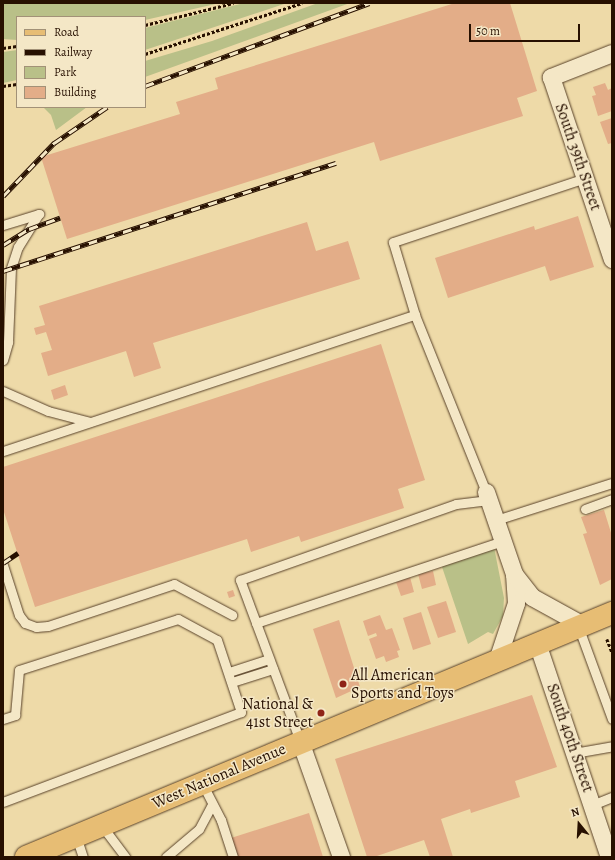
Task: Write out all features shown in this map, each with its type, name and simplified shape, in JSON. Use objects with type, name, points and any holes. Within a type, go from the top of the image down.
[{"type":"main road","name":"West National Avenue","points":[[38,855],[76,836],[202,782],[612,612]]},
{"type":"street","name":"South 39th Street","points":[[612,53],[551,77],[612,259]]},
{"type":"street","points":[[488,496],[514,574],[516,603],[497,660]]},
{"type":"street","points":[[514,574],[532,597],[581,626]]},
{"type":"street","name":"South 40th Street","points":[[538,643],[609,857]]},
{"type":"street","points":[[300,741],[341,857]]},
{"type":"lane","points":[[300,741],[240,580],[456,504],[488,496],[415,315],[393,242],[585,178]]},
{"type":"lane","points":[[3,225],[39,214],[18,247],[11,268],[8,342],[3,360]]},
{"type":"lane","points":[[3,451],[415,315]]},
{"type":"lane","points":[[3,391],[48,411],[92,422]]},
{"type":"lane","points":[[496,520],[612,483]]},
{"type":"lane","points":[[585,509],[612,499]]},
{"type":"lane","points":[[256,623],[502,540]]},
{"type":"lane","points":[[3,565],[19,615],[25,623],[36,626],[48,626],[174,584],[232,615]]},
{"type":"lane","points":[[3,719],[15,715],[19,670],[178,620],[217,640],[229,672],[241,712],[3,802]]},
{"type":"lane","points":[[581,626],[612,719]]},
{"type":"lane","points":[[229,672],[271,664]]},
{"type":"lane","points":[[232,682],[271,664]]},
{"type":"lane","points":[[574,753],[612,746]]},
{"type":"lane","points":[[202,782],[212,805],[221,820],[233,857]]},
{"type":"lane","points":[[592,805],[612,797]]},
{"type":"lane","points":[[166,857],[199,829],[212,805]]},
{"type":"lane","points":[[102,825],[125,857]]},
{"type":"lane","points":[[76,836],[83,857]]},
{"type":"path","points":[[146,25],[233,3]]},
{"type":"path","points":[[146,54],[302,3]]},
{"type":"path","points":[[3,48],[16,46]]},
{"type":"path","points":[[3,86],[16,84]]},
{"type":"path","points":[[607,639],[612,652]]},
{"type":"green space","points":[[3,3],[220,3],[146,20],[146,16],[16,16],[16,40],[3,39]]},
{"type":"green space","points":[[244,3],[287,3],[146,50],[146,28]]},
{"type":"green space","points":[[318,3],[350,3],[146,77],[146,61],[212,41]]},
{"type":"green space","points":[[16,50],[16,80],[3,83],[3,52]]},
{"type":"green space","points":[[44,108],[86,108],[56,130],[51,115]]},
{"type":"green space","points":[[494,547],[504,598],[503,616],[493,634],[488,632],[468,644],[441,564]]},
{"type":"building","points":[[455,3],[510,3],[537,91],[517,98],[523,116],[380,161],[374,142],[67,239],[41,157],[180,114],[176,102],[218,89],[215,78]]},
{"type":"building","points":[[605,83],[608,90],[612,88],[612,111],[598,116],[592,96],[596,95],[593,87]]},
{"type":"building","points":[[612,118],[612,143],[608,144],[600,122]]},
{"type":"building","points":[[578,216],[594,267],[550,281],[545,266],[448,298],[435,258],[534,226],[535,230]]},
{"type":"building","points":[[307,222],[316,251],[348,241],[360,279],[153,343],[161,368],[134,377],[126,351],[48,376],[41,353],[52,350],[46,332],[36,335],[34,328],[45,325],[39,306]]},
{"type":"building","points":[[381,344],[425,480],[398,489],[404,508],[301,542],[299,536],[251,552],[247,539],[35,607],[3,509],[3,467]]},
{"type":"building","points":[[65,385],[68,395],[54,400],[51,390]]},
{"type":"building","points":[[604,510],[612,536],[612,579],[600,585],[583,534],[587,533],[581,517]]},
{"type":"building","points":[[433,571],[436,585],[422,589],[418,574]]},
{"type":"building","points":[[410,577],[414,592],[401,596],[396,582]]},
{"type":"building","points":[[233,590],[235,596],[229,598],[227,592]]},
{"type":"building","points":[[446,601],[456,632],[438,638],[427,607]]},
{"type":"building","points":[[421,612],[431,644],[413,650],[403,618]]},
{"type":"building","points":[[380,615],[386,630],[392,628],[400,650],[397,651],[399,657],[386,662],[384,656],[376,659],[369,639],[377,636],[376,633],[368,636],[363,621]]},
{"type":"building","points":[[339,620],[360,687],[336,698],[313,629]]},
{"type":"building","points":[[532,695],[557,767],[515,781],[520,797],[471,813],[470,809],[441,819],[453,857],[430,857],[424,840],[374,857],[367,857],[335,759]]},
{"type":"building","points":[[309,813],[323,857],[238,857],[231,838]]},
{"type":"railway","points":[[146,86],[369,3]]},
{"type":"railway","points":[[3,196],[54,143],[106,108]]},
{"type":"railway","points":[[3,271],[336,163]]},
{"type":"railway","points":[[3,245],[29,229],[60,218]]},
{"type":"railway","points":[[3,563],[18,553]]},
{"type":"place","name":"All American Sports and Toys","points":[[343,684]]},
{"type":"place","name":"National & 41st Street","points":[[321,713]]}]
